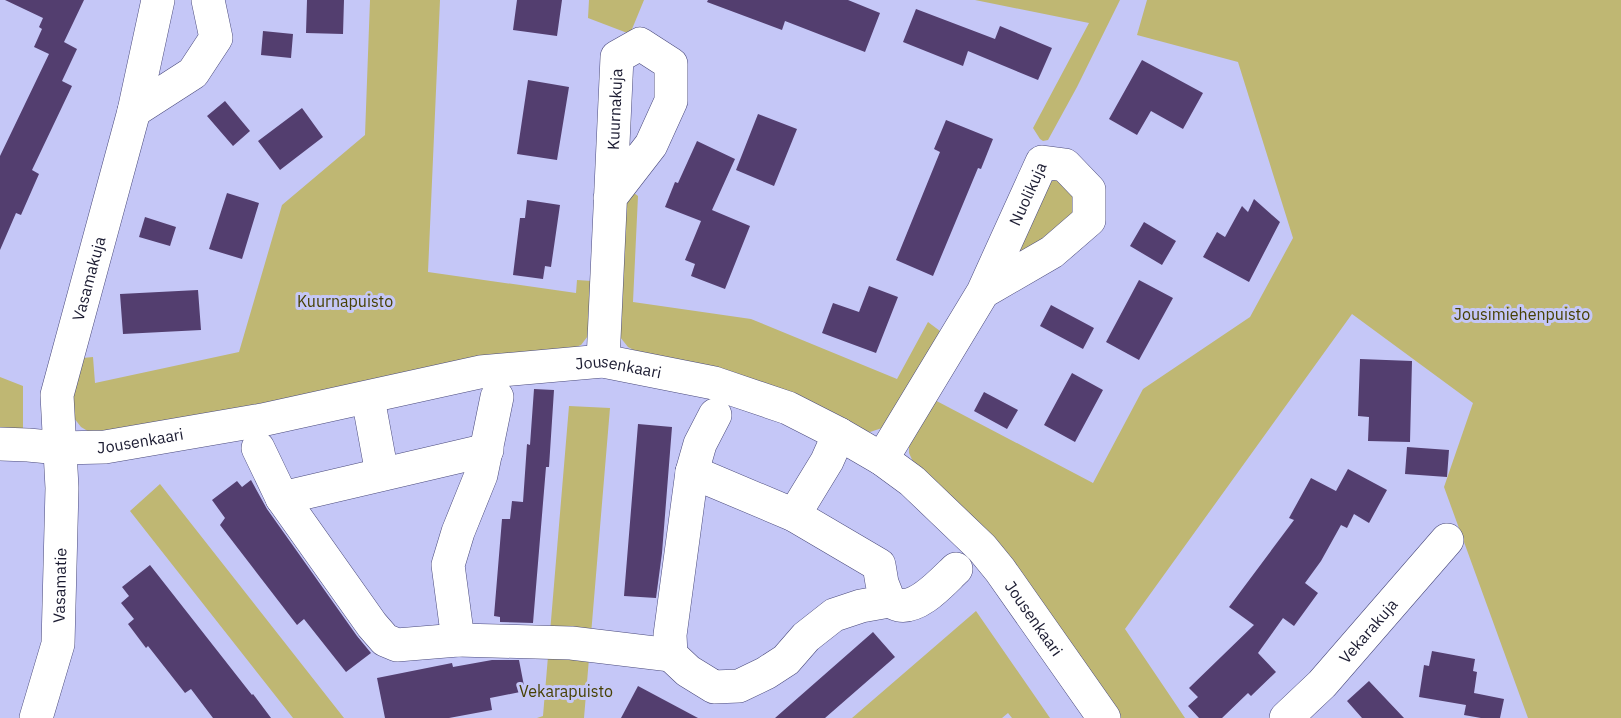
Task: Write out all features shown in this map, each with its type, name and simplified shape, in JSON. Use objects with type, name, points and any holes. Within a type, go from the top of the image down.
[{"type":"street","name":"Vasamakuja","points":[[60,448],[57,395],[134,111],[158,0]]},
{"type":"street","points":[[134,111],[193,73],[216,38],[208,0]]},
{"type":"street","points":[[603,361],[610,198]]},
{"type":"street","points":[[882,459],[983,292]]},
{"type":"street","name":"Jousenkaari","points":[[0,444],[60,448],[105,447],[262,420],[480,372],[507,369],[603,361],[714,382],[788,408],[882,459],[912,481],[982,548],[1000,570],[1104,718]]},
{"type":"street","points":[[458,640],[448,565],[458,532],[481,475],[497,397]]},
{"type":"street","points":[[368,398],[382,474]]},
{"type":"street","points":[[671,655],[670,635],[692,472],[700,444],[715,415]]},
{"type":"street","points":[[794,515],[827,460],[839,434]]},
{"type":"street","name":"Vasamatie","points":[[36,718],[58,644],[62,488],[60,448]]},
{"type":"street","points":[[258,448],[282,498],[372,625],[385,640],[397,645],[458,640],[571,643],[671,655],[688,671],[714,687],[740,687],[786,660],[806,637],[834,615],[861,606],[889,601],[900,606],[916,603],[956,569]]},
{"type":"street","points":[[282,498],[487,450]]},
{"type":"street","points":[[692,472],[794,515],[879,565],[882,583],[889,601]]},
{"type":"street","name":"Vekarakuja","points":[[1286,718],[1322,684],[1447,540]]},
{"type":"green space","name":"Kuurnapuisto","points":[[370,0],[440,0],[428,272],[576,293],[577,280],[592,281],[591,332],[581,345],[576,347],[503,357],[259,410],[91,433],[81,427],[74,418],[72,359],[93,357],[95,383],[239,352],[282,205],[365,135]]},
{"type":"green space","points":[[589,0],[644,0],[630,34],[588,18]]},
{"type":"green space","points":[[975,0],[1120,0],[1048,140],[1040,139],[1033,128],[1089,23]]},
{"type":"green space","name":"Jousimiehenpuisto","points":[[1147,0],[1621,0],[1621,718],[1528,718],[1444,487],[1473,403],[1352,314],[1125,629],[1185,718],[1118,718],[915,466],[909,453],[909,443],[929,397],[1093,483],[1143,389],[1250,317],[1293,238],[1238,62],[1137,35]]},
{"type":"green space","points":[[1061,176],[1084,213],[1003,271],[1044,186]]},
{"type":"green space","points":[[634,193],[638,196],[633,302],[751,319],[897,379],[928,322],[940,331],[885,427],[870,432],[864,431],[641,354],[628,347],[620,337],[618,223],[628,196]]},
{"type":"green space","points":[[0,377],[23,386],[23,430],[0,428]]},
{"type":"green space","name":"Vekarapuisto","points":[[569,406],[610,408],[584,718],[537,718],[543,716]]},
{"type":"green space","points":[[160,484],[344,718],[293,718],[130,511]]},
{"type":"green space","points":[[976,611],[1050,718],[1012,718],[1008,713],[1002,718],[852,718]]},
{"type":"building","points":[[5,0],[84,0],[64,42],[77,49],[62,81],[72,86],[32,170],[39,174],[21,215],[16,213],[0,250],[0,156],[49,54],[34,47],[42,29],[39,27],[43,18]]},
{"type":"building","points":[[307,0],[344,0],[343,34],[306,33]]},
{"type":"building","points":[[517,0],[562,0],[557,36],[513,30]]},
{"type":"building","points":[[708,0],[848,0],[880,13],[865,52],[785,21],[782,30],[707,2]]},
{"type":"building","points":[[916,9],[995,39],[1000,26],[1052,48],[1038,80],[968,51],[963,66],[903,42]]},
{"type":"building","points":[[263,31],[293,34],[291,58],[261,55]]},
{"type":"building","points":[[1142,60],[1203,93],[1183,129],[1151,111],[1137,135],[1109,119]]},
{"type":"building","points":[[528,80],[569,87],[557,160],[517,154]]},
{"type":"building","points":[[225,101],[250,131],[233,146],[207,116]]},
{"type":"building","points":[[302,108],[323,137],[280,170],[258,141]]},
{"type":"building","points":[[758,114],[797,129],[774,186],[736,170]]},
{"type":"building","points":[[946,120],[993,139],[981,169],[978,168],[933,276],[896,260],[940,152],[934,149]]},
{"type":"building","points":[[697,141],[735,159],[712,210],[750,226],[725,289],[691,276],[695,264],[685,260],[701,221],[665,207],[675,182],[678,183]]},
{"type":"building","points":[[227,193],[259,203],[242,259],[209,249]]},
{"type":"building","points":[[1254,199],[1280,222],[1249,282],[1203,257],[1217,232],[1225,237],[1242,206],[1248,212]]},
{"type":"building","points":[[527,200],[560,205],[551,267],[545,266],[543,279],[513,275],[520,218],[525,218]]},
{"type":"building","points":[[145,217],[176,227],[170,246],[139,237]]},
{"type":"building","points":[[1144,222],[1176,241],[1162,265],[1130,246]]},
{"type":"building","points":[[1139,280],[1173,298],[1139,360],[1106,342]]},
{"type":"building","points":[[869,286],[898,297],[876,353],[822,333],[833,303],[859,312]]},
{"type":"building","points":[[198,290],[201,330],[123,334],[120,294]]},
{"type":"building","points":[[1051,305],[1094,328],[1083,349],[1040,326]]},
{"type":"building","points":[[1360,359],[1412,361],[1410,442],[1368,441],[1369,417],[1358,416]]},
{"type":"building","points":[[1072,373],[1103,390],[1075,442],[1044,425]]},
{"type":"building","points":[[534,389],[554,390],[549,467],[546,467],[533,623],[500,622],[500,617],[494,616],[502,519],[510,519],[512,501],[523,502]]},
{"type":"building","points":[[984,392],[1018,410],[1007,429],[974,411]]},
{"type":"building","points":[[638,424],[672,427],[656,598],[624,596]]},
{"type":"building","points":[[1407,447],[1449,450],[1447,477],[1405,474]]},
{"type":"building","points":[[1348,469],[1387,490],[1369,523],[1354,514],[1347,528],[1341,525],[1321,561],[1305,583],[1318,593],[1294,626],[1283,618],[1258,653],[1276,672],[1251,696],[1248,693],[1222,718],[1199,718],[1188,706],[1198,697],[1189,688],[1254,625],[1229,607],[1294,520],[1289,518],[1311,478],[1336,491]]},
{"type":"building","points":[[251,480],[267,509],[371,653],[346,672],[304,619],[297,625],[220,525],[225,518],[212,500],[237,481],[242,487]]},
{"type":"building","points":[[150,565],[271,718],[213,718],[191,689],[185,693],[148,646],[146,648],[128,624],[134,619],[121,603],[129,596],[122,587]]},
{"type":"building","points":[[873,632],[895,657],[825,718],[775,718]]},
{"type":"building","points":[[1432,651],[1475,659],[1473,671],[1477,672],[1474,693],[1504,699],[1500,718],[1464,715],[1466,705],[1419,697],[1424,665],[1429,666]]},
{"type":"building","points":[[492,660],[519,660],[525,691],[490,698],[492,710],[449,718],[385,718],[377,678],[452,663],[453,667]]},
{"type":"building","points":[[1369,681],[1404,718],[1362,718],[1347,701]]},
{"type":"building","points":[[638,686],[698,718],[621,718]]}]
